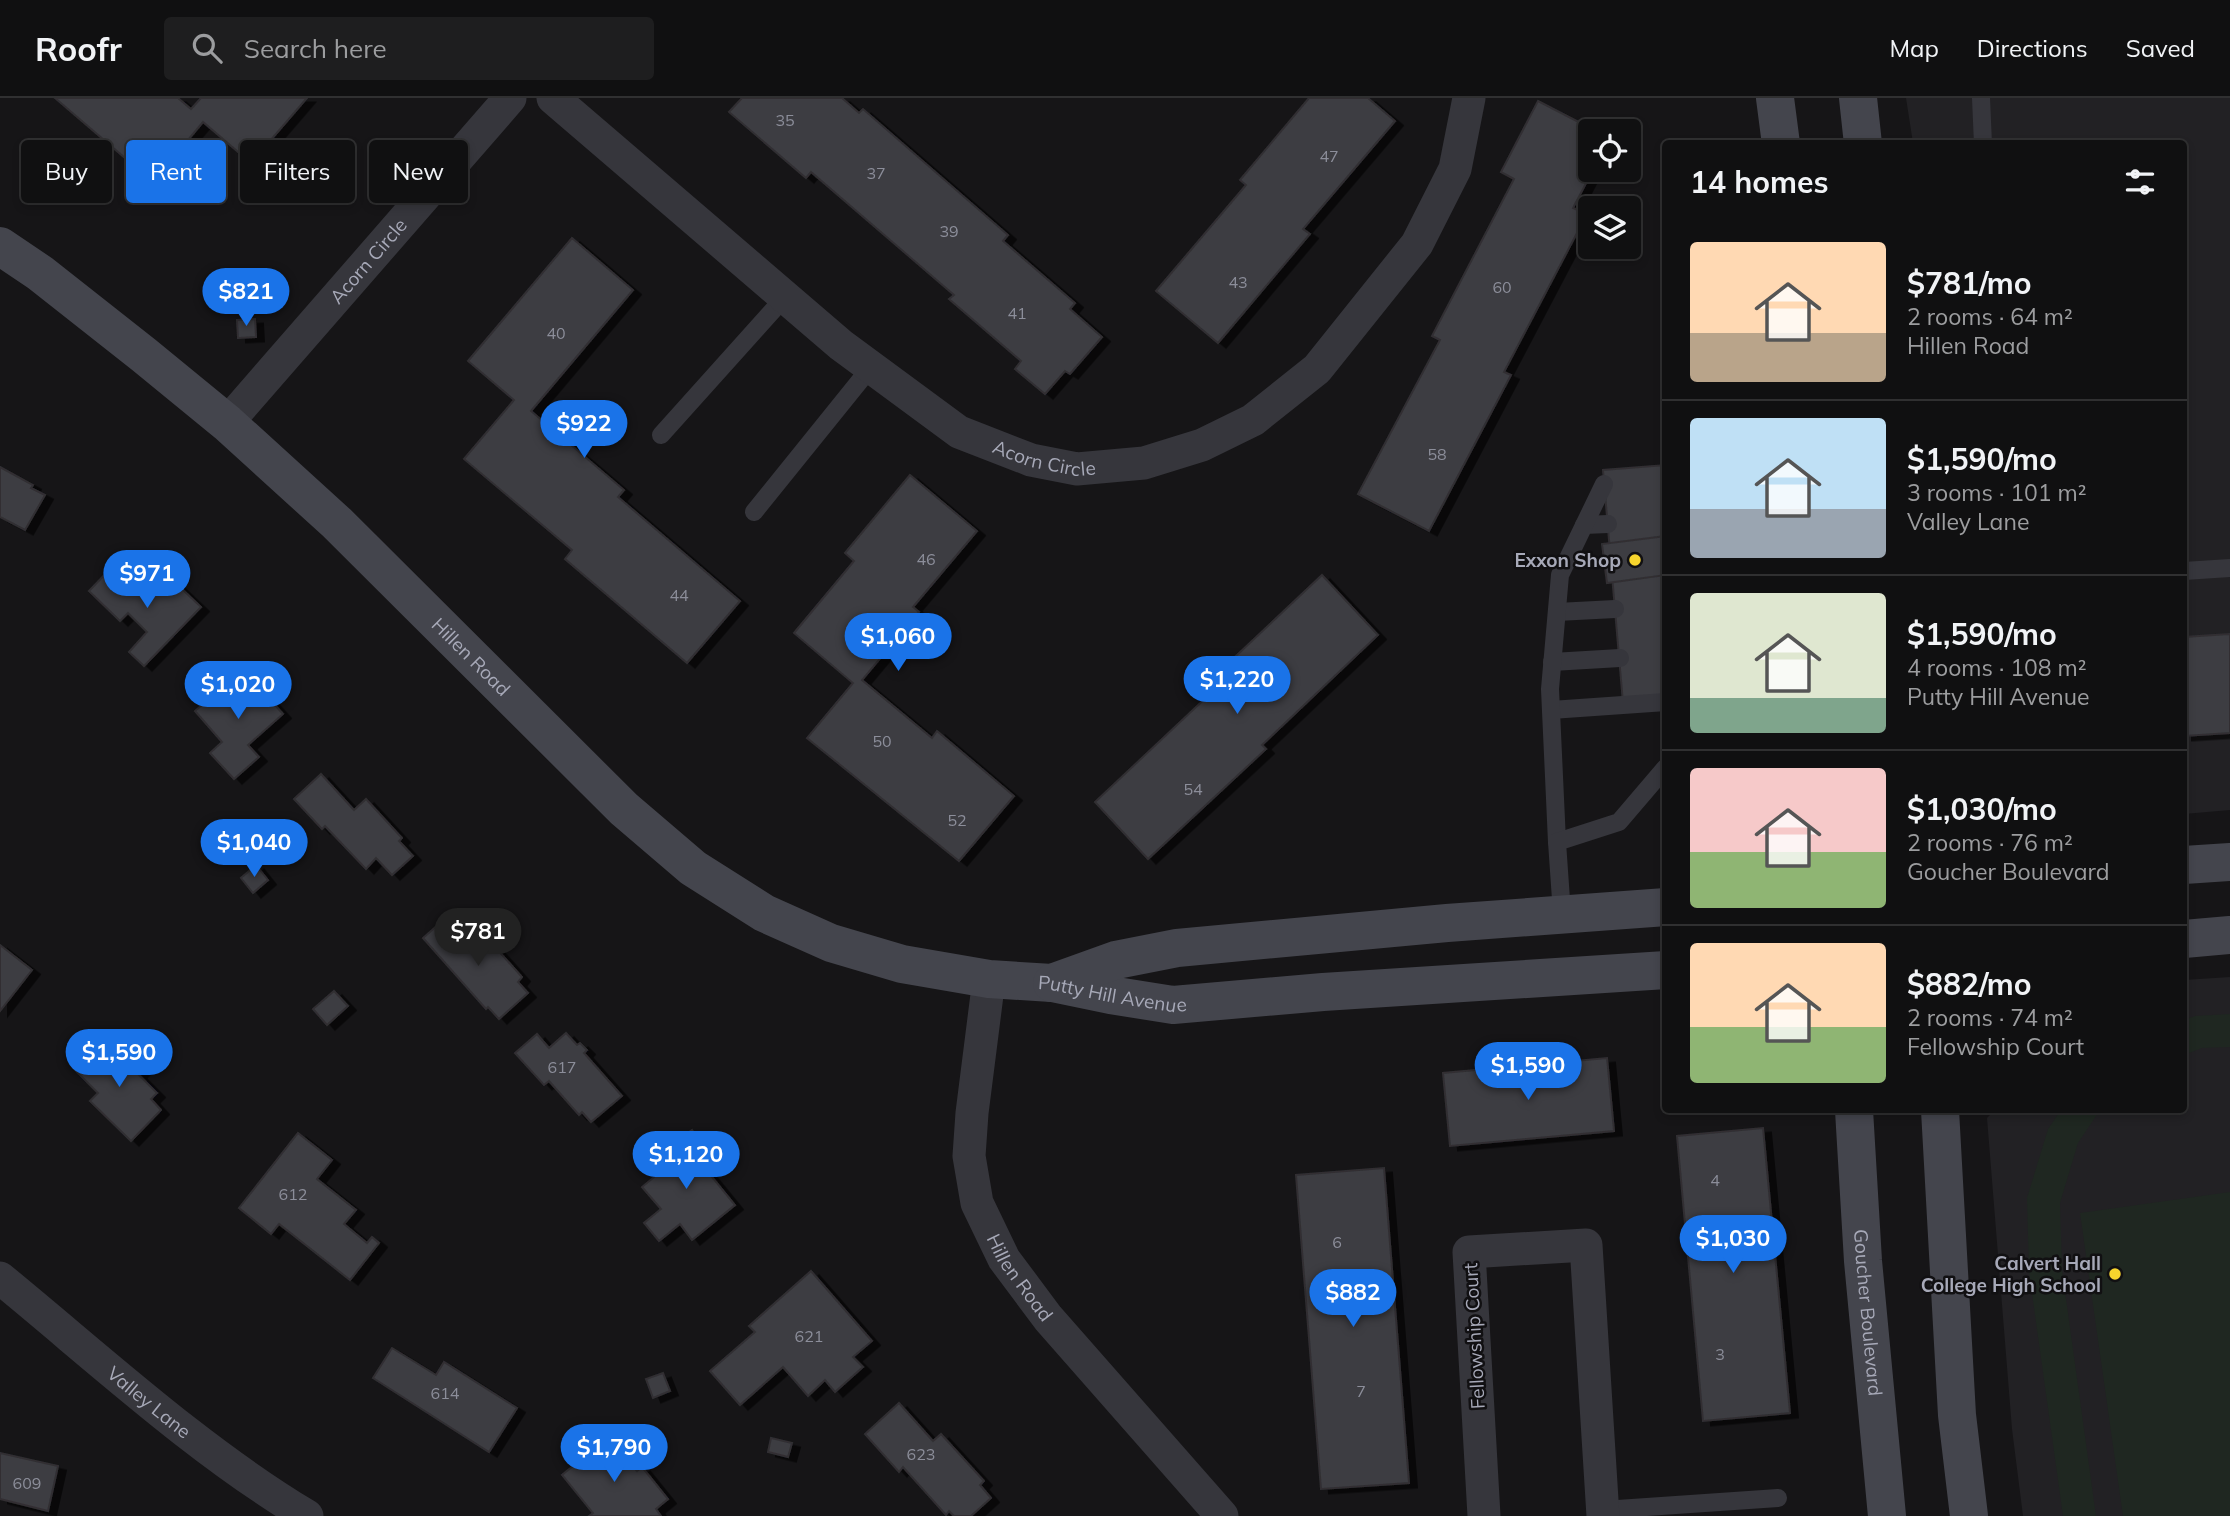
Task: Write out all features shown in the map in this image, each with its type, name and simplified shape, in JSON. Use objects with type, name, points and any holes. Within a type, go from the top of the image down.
[{"type":"street","name":"Acorn Circle","points":[[226,423],[510,98]]},
{"type":"street","name":"Acorn Circle","points":[[553,98],[841,345],[959,432],[1031,460],[1077,469],[1144,463],[1202,445],[1253,420],[1317,369],[1417,244],[1455,169],[1469,98]]},
{"type":"street","points":[[1775,98],[1780,140]]},
{"type":"street","points":[[1858,98],[1863,140]]},
{"type":"street","name":"Hillen Road","points":[[0,246],[145,355],[226,423],[337,523],[624,809],[693,868],[764,913],[831,943],[902,964],[989,978],[1052,983]]},
{"type":"street","points":[[2187,865],[2230,862]]},
{"type":"street","name":"Putty Hill Avenue","points":[[1052,983],[1116,960],[1177,947],[1662,907]]},
{"type":"street","points":[[2187,939],[2230,935]]},
{"type":"street","name":"Putty Hill Avenue","points":[[1052,983],[1173,1005],[1323,992],[1662,970]]},
{"type":"street","name":"Hillen Road","points":[[989,978],[969,1156],[977,1203],[1004,1259],[1048,1318],[1222,1516]]},
{"type":"street","name":"Goucher Boulevard","points":[[1851,1117],[1887,1516]]},
{"type":"street","points":[[1944,1119],[1957,1415],[1969,1516]]},
{"type":"street","name":"Fellowship Court","points":[[1484,1516],[1469,1252],[1586,1245],[1603,1513]]},
{"type":"street","name":"Valley Lane","points":[[0,1278],[216,1456],[271,1495],[307,1516]]},
{"type":"lane","points":[[1981,98],[1983,140]]},
{"type":"lane","points":[[661,435],[785,298]]},
{"type":"lane","points":[[754,512],[871,367]]},
{"type":"lane","points":[[1562,914],[1551,710],[1552,662],[1560,575],[1605,484]]},
{"type":"lane","points":[[1584,525],[1608,524]]},
{"type":"lane","points":[[2187,571],[2230,568]]},
{"type":"lane","points":[[1557,612],[1615,609]]},
{"type":"lane","points":[[1552,662],[1620,658]]},
{"type":"lane","points":[[1551,710],[1662,702]]},
{"type":"lane","points":[[1557,842],[1619,822],[1662,772]]},
{"type":"lane","points":[[1603,1513],[1778,1498]]},
{"type":"shaded area","points":[[1906,98],[2230,98],[2230,810],[2187,814],[2187,140],[1913,140]]},
{"type":"shaded area","name":"Calvert Hall College High School","points":[[2230,977],[2230,1516],[2023,1516],[2012,1429],[1987,1118],[1992,1113],[2187,1113],[2187,980]]},
{"type":"shaded area","points":[[2230,1014],[2230,1047],[2202,1048],[2187,1054],[2187,1019]]},
{"type":"shaded area","points":[[2059,1113],[2098,1113],[2078,1143],[2060,1203],[2062,1270],[2096,1516],[2063,1516],[2029,1272],[2027,1198],[2048,1129]]},
{"type":"shaded area","points":[[2230,1192],[2230,1516],[2123,1516],[2080,1213]]},
{"type":"building","points":[[55,98],[178,98],[191,109],[201,98],[307,98],[271,140],[240,140],[240,154],[203,122],[188,140],[126,140],[126,159],[112,147],[112,140],[104,140]]},
{"type":"building","points":[[742,98],[842,98],[859,113],[863,109],[1008,235],[1003,241],[1075,303],[1070,309],[1102,337],[1070,374],[1065,371],[1045,394],[1015,369],[1021,361],[949,299],[954,295],[811,172],[806,178],[729,112]]},
{"type":"building","points":[[1309,98],[1368,98],[1395,121],[1303,229],[1310,234],[1218,343],[1156,291],[1246,185],[1240,180]]},
{"type":"building","points":[[1538,101],[1578,122],[1578,182],[1587,182],[1573,208],[1578,210],[1578,231],[1504,372],[1511,375],[1429,531],[1358,494],[1440,340],[1432,336],[1514,179],[1501,172]]},
{"type":"building","points":[[572,238],[633,290],[531,411],[624,490],[618,497],[740,601],[687,663],[565,559],[572,550],[464,459],[514,400],[468,361]]},
{"type":"building","points":[[255,319],[256,337],[238,338],[237,320]]},
{"type":"building","points":[[1662,465],[1662,699],[1623,703],[1603,470]]},
{"type":"building","points":[[0,467],[33,485],[31,488],[45,495],[25,530],[0,517]]},
{"type":"building","points":[[910,475],[977,531],[913,607],[919,612],[862,680],[932,738],[937,731],[1014,796],[959,861],[807,738],[853,683],[794,633],[854,561],[845,553]]},
{"type":"building","name":"Exxon Shop","points":[[1662,536],[1662,576],[1607,583],[1602,544]]},
{"type":"building","points":[[112,567],[143,596],[165,573],[201,607],[144,666],[129,652],[147,632],[128,613],[120,621],[89,591]]},
{"type":"building","points":[[1322,575],[1378,635],[1262,745],[1266,749],[1148,859],[1095,802],[1211,693],[1204,686]]},
{"type":"building","points":[[2230,634],[2230,733],[2187,736],[2187,637]]},
{"type":"building","points":[[243,669],[283,714],[248,745],[259,757],[234,779],[210,753],[222,742],[195,711]]},
{"type":"building","points":[[321,774],[354,810],[366,799],[402,838],[399,841],[413,856],[392,875],[376,858],[366,869],[325,826],[322,829],[294,799]]},
{"type":"building","points":[[256,865],[268,880],[253,893],[241,878]]},
{"type":"building","points":[[447,917],[475,948],[487,938],[522,977],[518,982],[528,993],[499,1019],[488,1007],[486,1009],[423,938]]},
{"type":"building","points":[[0,945],[32,970],[0,1011]]},
{"type":"building","points":[[334,991],[348,1006],[327,1025],[313,1009]]},
{"type":"building","points":[[566,1033],[577,1045],[580,1043],[587,1050],[584,1053],[622,1096],[591,1122],[582,1112],[579,1115],[549,1081],[544,1085],[515,1053],[537,1034],[549,1048]]},
{"type":"building","points":[[103,1038],[120,1055],[123,1053],[142,1070],[138,1074],[157,1093],[151,1099],[161,1110],[131,1141],[90,1101],[98,1093],[74,1069]]},
{"type":"building","points":[[1607,1058],[1614,1131],[1450,1146],[1443,1073]]},
{"type":"building","points":[[1763,1128],[1790,1413],[1703,1421],[1677,1136]]},
{"type":"building","points":[[692,1130],[714,1158],[703,1166],[735,1205],[692,1240],[680,1224],[659,1241],[644,1223],[661,1209],[642,1187],[671,1163],[663,1153]]},
{"type":"building","points":[[298,1133],[332,1160],[317,1179],[356,1210],[344,1224],[367,1243],[372,1237],[379,1243],[350,1280],[279,1224],[271,1234],[239,1208]]},
{"type":"building","points":[[1384,1168],[1409,1483],[1321,1489],[1296,1175]]},
{"type":"building","points":[[811,1271],[872,1341],[853,1357],[863,1367],[835,1392],[825,1380],[808,1396],[783,1367],[740,1405],[710,1371],[755,1332],[749,1326]]},
{"type":"building","points":[[392,1348],[436,1375],[444,1362],[517,1408],[489,1452],[373,1378]]},
{"type":"building","points":[[663,1373],[670,1391],[653,1398],[646,1379]]},
{"type":"building","points":[[899,1403],[933,1441],[941,1434],[984,1481],[980,1485],[991,1498],[971,1516],[954,1516],[949,1511],[946,1515],[903,1467],[899,1472],[865,1434]]},
{"type":"building","points":[[609,1437],[637,1471],[642,1467],[668,1499],[656,1509],[661,1516],[589,1516],[593,1513],[562,1475]]},
{"type":"building","points":[[771,1438],[792,1443],[788,1457],[768,1452]]},
{"type":"building","points":[[0,1453],[58,1466],[48,1511],[0,1499]]},
{"type":"place","name":"Exxon Shop","points":[[1635,560]]},
{"type":"place","name":"Calvert Hall College High School","points":[[2115,1274]]}]
